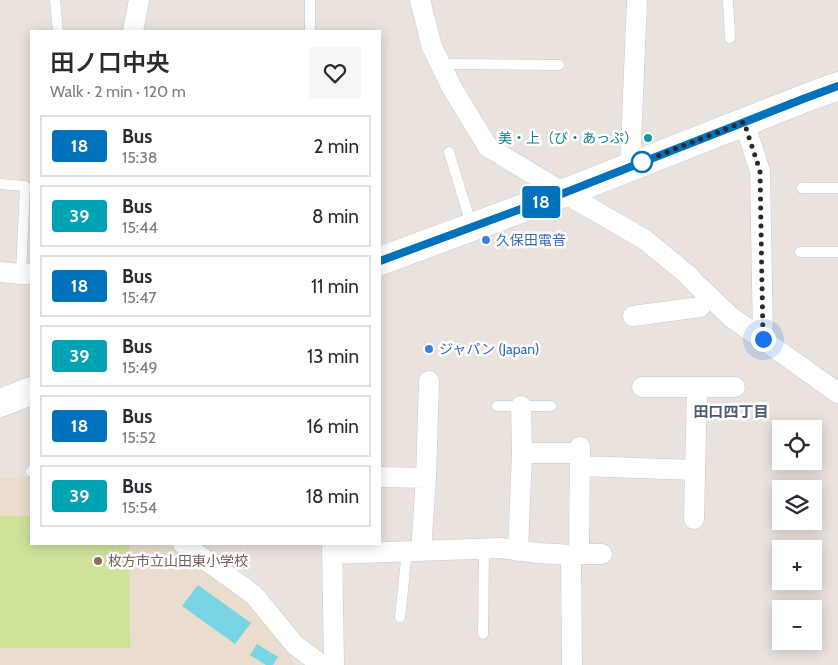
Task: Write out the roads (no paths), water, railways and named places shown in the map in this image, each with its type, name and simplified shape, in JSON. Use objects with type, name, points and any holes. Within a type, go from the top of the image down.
[{"type":"main road","points":[[381,261],[564,193],[838,86]]},
{"type":"main road","points":[[0,403],[30,391]]},
{"type":"street","points":[[132,30],[139,0]]},
{"type":"street","points":[[420,0],[432,47],[452,88],[488,147],[644,239],[688,275],[731,317],[838,393]]},
{"type":"street","points":[[630,167],[637,0]]},
{"type":"street","points":[[744,122],[760,171],[763,339]]},
{"type":"street","points":[[0,272],[26,274]]},
{"type":"street","points":[[632,316],[700,307],[709,296]]},
{"type":"street","points":[[414,551],[426,478],[429,381]]},
{"type":"street","points":[[642,387],[735,387]]},
{"type":"street","points":[[694,518],[697,387]]},
{"type":"street","points":[[518,550],[522,453],[521,406]]},
{"type":"street","points":[[522,453],[580,455],[696,470]]},
{"type":"street","points":[[572,665],[580,455]]},
{"type":"street","points":[[381,478],[426,478]]},
{"type":"street","points":[[184,545],[254,596],[294,645],[322,665]]},
{"type":"street","points":[[334,665],[332,549],[414,551],[501,548],[538,554],[602,554]]},
{"type":"lane","points":[[55,0],[58,30]]},
{"type":"lane","points":[[310,0],[310,30]]},
{"type":"lane","points":[[728,0],[730,38]]},
{"type":"lane","points":[[441,64],[559,65]]},
{"type":"lane","points":[[449,152],[472,227]]},
{"type":"lane","points":[[0,184],[25,186],[26,274]]},
{"type":"lane","points":[[802,188],[838,188]]},
{"type":"lane","points":[[800,252],[838,252]]},
{"type":"lane","points":[[497,406],[551,406]]},
{"type":"lane","points":[[483,634],[484,549]]},
{"type":"lane","points":[[400,617],[414,551]]},
{"type":"water","points":[[198,585],[251,623],[235,644],[182,606]]},
{"type":"water","points":[[257,644],[278,657],[273,665],[266,665],[250,655]]},
{"type":"place","name":"美・上（び・あっぷ）","points":[[648,138]]},
{"type":"place","name":"久保田電音","points":[[486,240]]},
{"type":"place","name":"ジャパン (Japan)","points":[[429,349]]},
{"type":"place","name":"枚方市立山田東小学校","points":[[98,561]]},
{"type":"district","name":"田口四丁目","points":[[731,412]]}]
